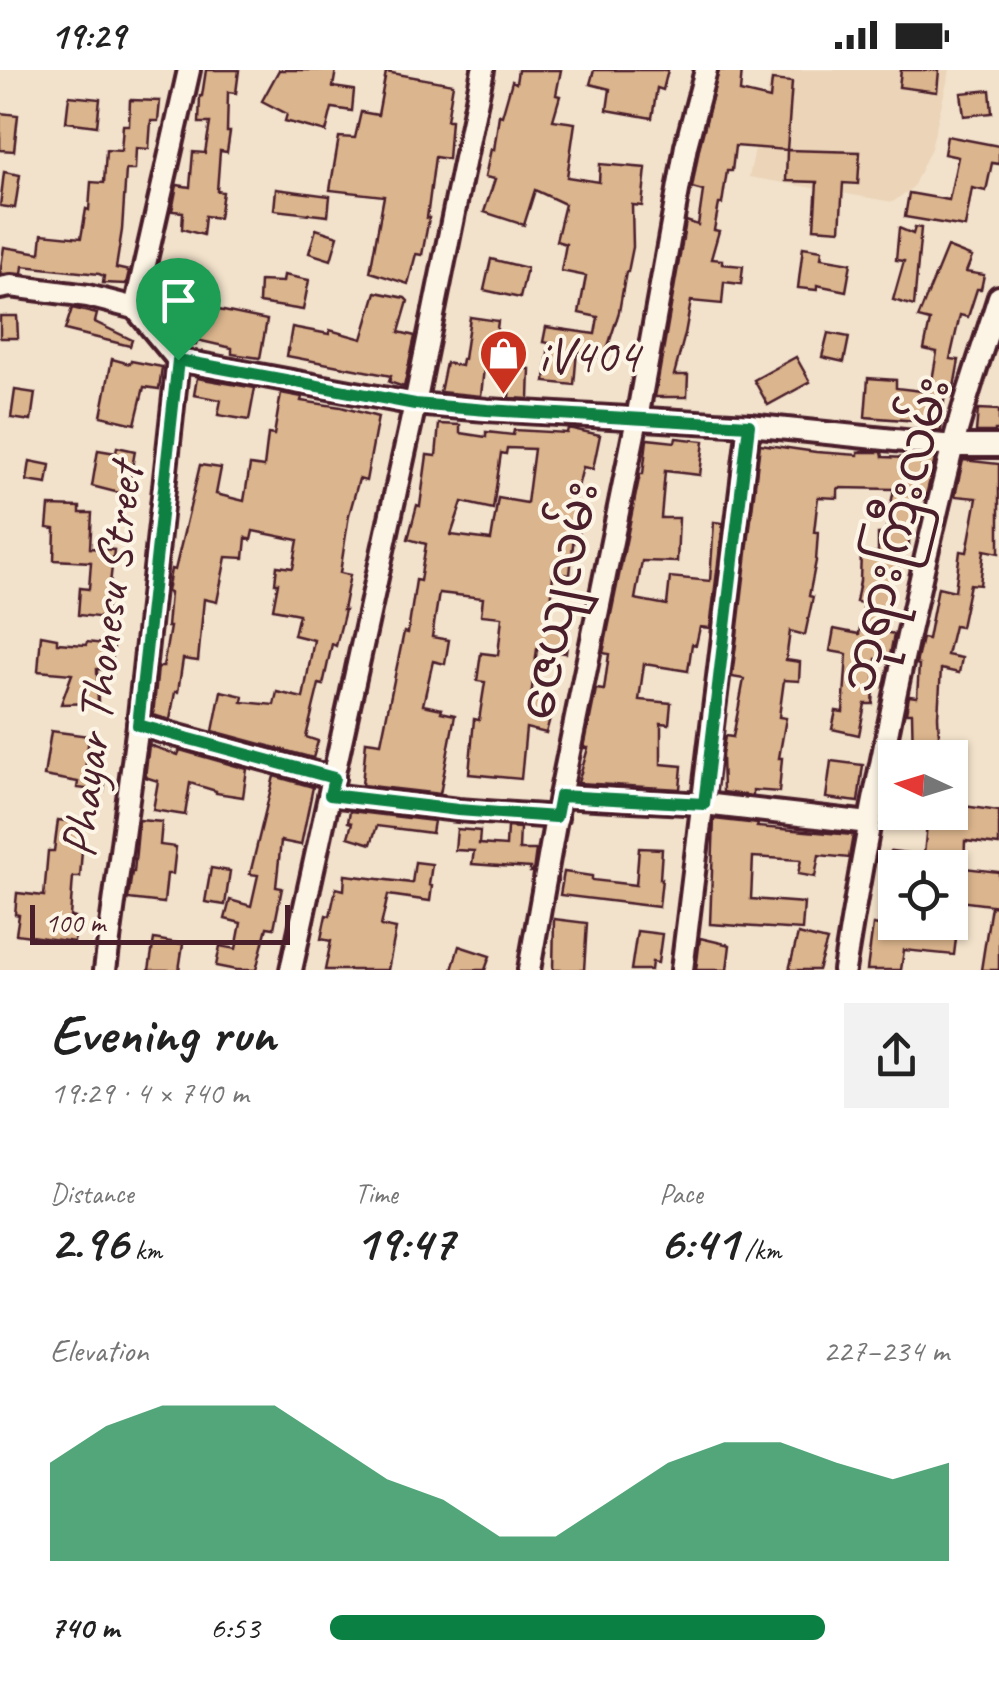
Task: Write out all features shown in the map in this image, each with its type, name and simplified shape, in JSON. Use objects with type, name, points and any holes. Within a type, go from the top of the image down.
[{"type":"street","points":[[135,308],[190,70]]},
{"type":"street","points":[[291,970],[415,404],[483,70]]},
{"type":"street","name":"ဇေယျလမ်း","points":[[529,970],[686,146],[706,70]]},
{"type":"street","points":[[0,288],[88,296],[135,308],[178,360],[415,404],[749,425],[952,446],[999,446]]},
{"type":"street","name":"ဘုရားကြီးလမ်း","points":[[844,970],[869,822],[952,446],[999,297]]},
{"type":"street","name":"Phayar Thonesu Street","points":[[105,970],[138,725],[178,360]]},
{"type":"street","points":[[682,970],[749,425]]},
{"type":"street","points":[[138,725],[332,787],[458,810],[704,804],[869,822]]},
{"type":"shaded area","points":[[772,70],[950,70],[931,148],[913,187],[893,202],[749,177]]},
{"type":"building","points":[[206,70],[239,70],[236,93],[228,92],[227,152],[220,151],[217,191],[223,192],[219,218],[205,216],[203,235],[182,229],[183,212],[172,211],[177,185],[190,187],[193,152],[205,153],[210,123],[199,123]]},
{"type":"building","points":[[279,70],[336,70],[333,87],[354,90],[352,111],[332,108],[326,132],[285,121],[287,114],[262,101]]},
{"type":"building","points":[[518,70],[561,70],[556,95],[560,96],[553,120],[575,123],[567,177],[599,182],[600,164],[646,168],[642,206],[632,205],[633,247],[604,359],[577,351],[574,385],[545,382],[549,343],[543,342],[546,327],[595,334],[598,317],[579,313],[586,276],[561,271],[566,244],[556,241],[565,204],[535,190],[524,225],[484,212],[495,179],[485,177],[499,115],[502,116],[512,81],[516,83]]},
{"type":"building","points":[[594,70],[668,70],[663,90],[657,88],[652,118],[607,110],[610,89],[590,84]]},
{"type":"building","points":[[719,70],[742,70],[740,92],[770,99],[772,80],[792,82],[787,150],[735,146],[732,171],[727,171],[719,204],[714,230],[719,231],[711,259],[743,266],[741,284],[724,282],[722,304],[691,301],[674,375],[688,375],[687,397],[655,397],[686,221],[698,225],[703,191],[692,188]]},
{"type":"building","points":[[901,70],[939,70],[937,92],[899,87]]},
{"type":"building","points":[[386,72],[453,84],[447,120],[451,120],[448,159],[435,157],[422,255],[416,254],[408,284],[370,272],[384,196],[330,190],[339,137],[355,138],[361,112],[378,115]]},
{"type":"building","points":[[990,90],[992,113],[964,116],[961,93]]},
{"type":"building","points":[[69,96],[100,99],[97,126],[66,122]]},
{"type":"building","points":[[130,100],[160,101],[158,121],[151,121],[149,149],[136,148],[135,170],[126,170],[116,268],[129,271],[126,284],[103,283],[104,276],[99,274],[23,266],[22,274],[0,274],[4,247],[40,253],[42,234],[81,238],[91,182],[104,183],[106,150],[121,151],[123,125],[129,125]]},
{"type":"building","points":[[0,113],[18,115],[14,151],[0,150]]},
{"type":"building","points":[[947,136],[999,146],[999,164],[992,163],[986,191],[972,188],[965,227],[905,217],[909,193],[949,200],[958,157],[944,154]]},
{"type":"building","points":[[787,150],[860,152],[858,184],[843,183],[840,230],[814,228],[817,182],[786,181]]},
{"type":"building","points":[[4,172],[20,175],[15,208],[0,206]]},
{"type":"building","points":[[276,189],[330,196],[328,216],[274,210]]},
{"type":"building","points":[[915,227],[921,228],[914,306],[893,300],[904,261],[896,260],[899,228],[913,234]]},
{"type":"building","points":[[316,229],[338,236],[331,260],[309,253]]},
{"type":"building","points":[[803,247],[822,250],[821,258],[851,263],[846,291],[817,285],[817,290],[798,288]]},
{"type":"building","points":[[947,247],[972,257],[966,272],[984,275],[968,317],[960,315],[950,359],[959,360],[953,393],[945,391],[941,431],[917,428],[918,421],[865,417],[868,378],[896,380],[896,388],[930,392],[937,352],[924,349],[930,321],[918,318]]},
{"type":"building","points":[[491,259],[527,268],[520,298],[484,290]]},
{"type":"building","points":[[284,275],[309,280],[303,310],[259,303],[260,281],[283,282]]},
{"type":"building","points":[[189,287],[212,291],[209,308],[267,320],[260,358],[232,354],[232,348],[197,340],[196,345],[181,342]]},
{"type":"building","points":[[376,292],[408,301],[399,332],[415,336],[404,387],[389,382],[391,376],[287,356],[292,327],[329,334],[330,330],[362,339]]},
{"type":"building","points":[[72,308],[97,314],[95,322],[132,340],[130,346],[65,330]]},
{"type":"building","points":[[0,316],[17,316],[18,338],[0,338]]},
{"type":"building","points":[[470,317],[498,321],[494,351],[486,349],[481,396],[440,392],[446,363],[461,366],[464,359]]},
{"type":"building","points":[[828,333],[849,337],[844,362],[822,357]]},
{"type":"building","points":[[796,357],[810,382],[768,405],[754,380]]},
{"type":"building","points":[[112,359],[162,367],[159,389],[144,387],[135,424],[101,416]]},
{"type":"building","points":[[511,368],[530,369],[529,399],[509,398]]},
{"type":"building","points":[[197,378],[255,388],[249,420],[218,415],[221,400],[194,395]]},
{"type":"building","points":[[15,390],[35,393],[31,421],[11,418]]},
{"type":"building","points":[[281,393],[378,417],[366,481],[359,479],[349,515],[340,573],[350,575],[345,610],[323,685],[319,684],[306,737],[318,741],[313,758],[213,731],[221,691],[243,696],[242,702],[274,705],[277,692],[303,698],[314,640],[294,635],[299,614],[273,609],[277,566],[293,568],[298,540],[253,531],[251,540],[246,538],[244,558],[226,557],[217,602],[204,599],[198,661],[183,659],[170,720],[153,715],[158,667],[163,667],[170,627],[167,592],[171,569],[175,570],[200,465],[221,468],[216,494],[244,501],[250,465],[264,467],[268,434],[274,435]]},
{"type":"building","points":[[978,409],[999,410],[999,430],[976,432]]},
{"type":"building","points":[[439,424],[460,425],[460,433],[486,437],[486,432],[567,433],[568,428],[600,435],[593,469],[583,467],[573,507],[581,508],[570,575],[553,573],[550,626],[569,628],[566,653],[537,649],[531,697],[554,703],[546,733],[526,728],[521,779],[469,774],[474,719],[479,720],[485,682],[477,681],[481,653],[498,655],[502,617],[481,615],[483,598],[439,593],[432,637],[449,640],[445,664],[433,661],[423,705],[455,715],[440,794],[362,785],[366,741],[381,743],[404,632],[408,633],[416,580],[420,581],[426,544],[408,539],[417,505],[420,506],[427,455],[436,456]],"holes":[[[507,448],[534,449],[527,503],[498,498],[491,540],[451,535],[462,502],[493,509],[501,453],[506,454]]]},
{"type":"building","points":[[676,438],[704,441],[700,475],[665,471],[661,518],[679,518],[677,562],[642,561],[635,599],[667,605],[670,577],[710,581],[714,522],[723,523],[710,628],[700,627],[696,645],[692,644],[688,671],[644,664],[639,700],[671,703],[669,724],[661,723],[661,764],[682,766],[680,789],[578,783],[588,748],[584,748],[596,689],[604,690],[609,654],[603,653],[643,474],[647,439],[675,442]]},
{"type":"building","points":[[760,444],[816,452],[882,452],[883,457],[935,459],[925,500],[916,498],[909,551],[899,551],[899,569],[893,569],[880,631],[894,634],[889,661],[876,659],[873,704],[865,704],[859,735],[832,729],[836,711],[843,712],[847,654],[830,651],[834,629],[859,634],[864,603],[856,602],[861,552],[878,553],[878,534],[885,534],[894,489],[838,488],[838,498],[818,497],[816,561],[809,596],[813,597],[805,635],[790,631],[786,660],[800,662],[799,681],[784,680],[779,717],[786,718],[779,758],[779,792],[753,790],[753,796],[723,792],[722,755],[725,736],[733,737],[744,679],[732,677]]},
{"type":"building","points":[[117,447],[135,451],[127,495],[92,486],[98,450],[116,453]]},
{"type":"building","points":[[963,460],[999,464],[999,553],[984,550],[980,585],[970,584],[961,627],[954,626],[947,655],[962,658],[959,673],[941,669],[939,740],[913,740],[912,713],[906,713],[909,696],[917,697],[916,664],[922,638],[928,639],[938,587],[955,591],[960,551],[967,552],[977,498],[955,496]]},
{"type":"building","points":[[30,461],[50,465],[47,484],[27,481]]},
{"type":"building","points":[[49,506],[80,507],[80,513],[92,513],[90,548],[114,550],[106,618],[78,615],[80,588],[89,589],[91,562],[54,560],[55,529],[47,528]]},
{"type":"building","points":[[41,635],[57,638],[57,643],[114,645],[111,670],[97,669],[98,703],[61,704],[72,674],[38,671]]},
{"type":"building","points":[[51,731],[89,736],[85,772],[106,774],[104,791],[77,788],[78,782],[44,776]]},
{"type":"building","points":[[149,745],[247,769],[243,797],[216,793],[190,783],[185,815],[153,810],[158,781],[145,777]]},
{"type":"building","points":[[831,761],[863,765],[858,802],[826,798]]},
{"type":"building","points":[[274,776],[313,787],[301,845],[281,841],[276,887],[282,888],[274,928],[267,927],[256,970],[216,966],[220,946],[236,949],[241,923],[225,919],[230,900],[251,906],[258,875],[250,874]]},
{"type":"building","points":[[968,807],[999,811],[999,845],[965,841],[965,850],[924,850],[926,830],[968,830]]},
{"type":"building","points":[[350,811],[434,821],[432,833],[377,826],[371,844],[348,837]]},
{"type":"building","points":[[714,819],[758,824],[757,827],[853,835],[849,858],[819,855],[815,877],[798,874],[801,860],[753,857],[751,899],[804,903],[802,930],[710,924]]},
{"type":"building","points":[[58,820],[84,823],[80,877],[73,877],[70,917],[76,918],[74,942],[16,934],[17,893],[44,896],[48,851],[54,851]]},
{"type":"building","points":[[139,820],[162,822],[160,845],[176,847],[173,874],[167,874],[164,903],[128,899]]},
{"type":"building","points":[[507,827],[520,828],[519,850],[536,850],[533,872],[530,868],[472,864],[474,851],[455,850],[457,829],[480,831],[479,844],[506,846]]},
{"type":"building","points":[[639,848],[662,849],[659,907],[560,895],[564,872],[636,885]]},
{"type":"building","points":[[415,862],[432,864],[430,901],[388,895],[381,926],[396,929],[388,970],[325,970],[331,941],[321,939],[326,915],[330,916],[336,888],[344,890],[345,875],[412,883]]},
{"type":"building","points":[[211,868],[230,871],[225,905],[205,902]]},
{"type":"building","points":[[968,868],[999,872],[999,906],[968,902]]},
{"type":"building","points":[[991,906],[999,907],[999,970],[981,970]]},
{"type":"building","points":[[554,919],[587,923],[584,970],[553,970]]},
{"type":"building","points":[[873,925],[878,926],[878,940],[956,940],[954,955],[904,950],[901,970],[867,970]]},
{"type":"building","points":[[637,931],[662,934],[658,963],[652,962],[651,970],[631,970]]},
{"type":"building","points":[[798,934],[827,941],[818,970],[789,970]]},
{"type":"building","points":[[700,938],[730,945],[727,970],[696,970]]},
{"type":"building","points":[[154,939],[183,944],[179,970],[149,970]]},
{"type":"building","points":[[459,946],[490,956],[485,970],[452,970]]},
{"type":"place","name":"iV404","points":[[503,396]]},
{"type":"route","points":[[178,360],[415,404],[749,425],[704,804],[560,796],[556,817],[330,795],[334,778],[138,725],[178,360]]}]
